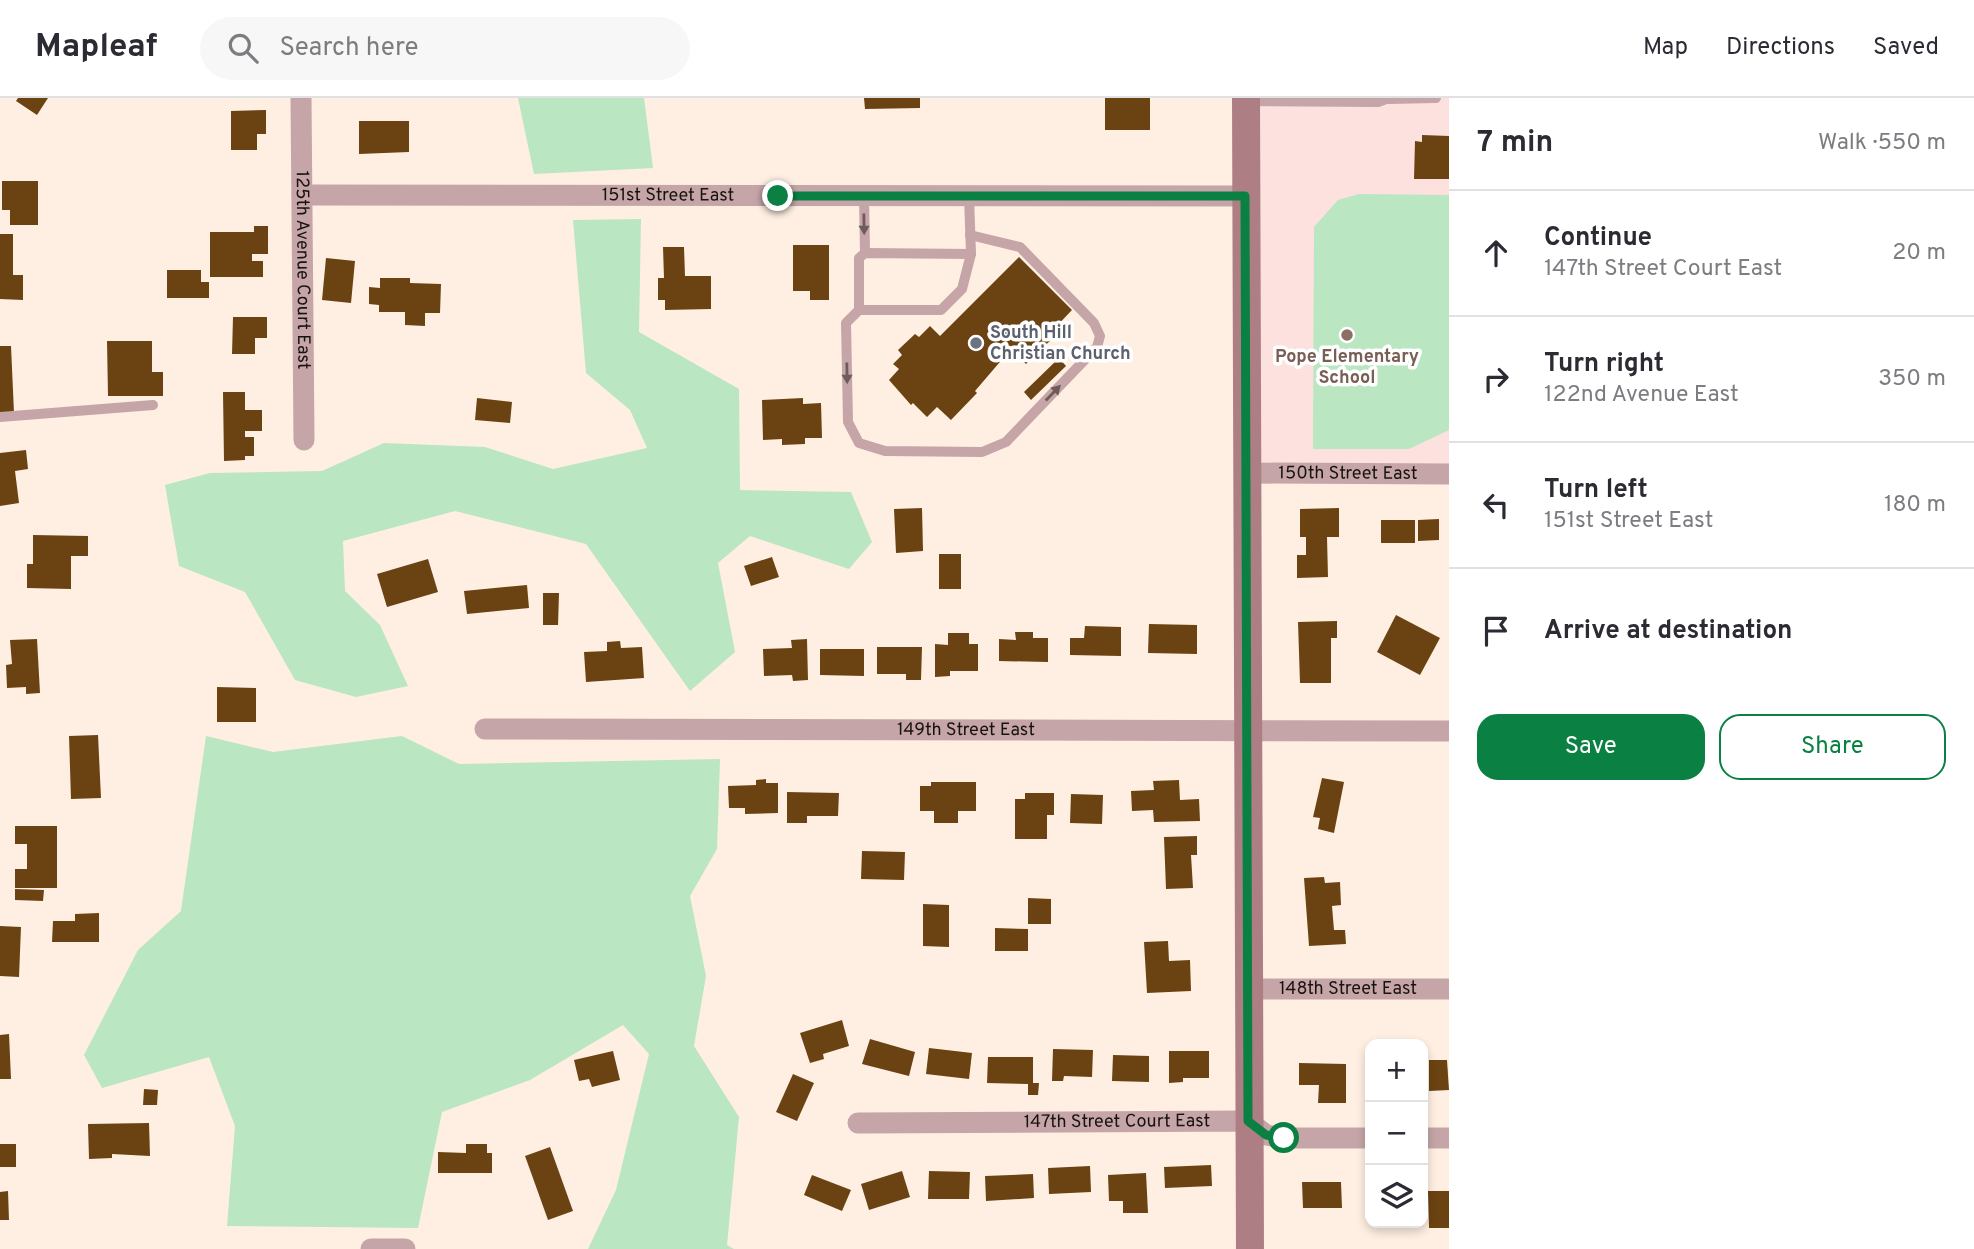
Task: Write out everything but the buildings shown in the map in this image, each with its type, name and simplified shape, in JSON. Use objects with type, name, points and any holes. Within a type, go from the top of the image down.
[{"type":"main road","points":[[1246,100],[1248,1121],[1251,1249]]},
{"type":"street","name":"125th Avenue Court East","points":[[301,98],[304,440]]},
{"type":"street","name":"151st Street East","points":[[302,195],[1245,196]]},
{"type":"street","name":"150th Street East","points":[[1246,473],[1449,474]]},
{"type":"street","name":"149th Street East","points":[[485,729],[1449,731]]},
{"type":"street","name":"148th Street East","points":[[1248,989],[1449,989]]},
{"type":"street","name":"147th Street Court East","points":[[858,1123],[1248,1121],[1266,1135],[1284,1138],[1365,1138]]},
{"type":"street","points":[[1428,1138],[1449,1138]]},
{"type":"street","points":[[370,1249],[405,1249]]},
{"type":"lane","points":[[1246,100],[1436,98]]},
{"type":"lane","points":[[864,196],[865,253]]},
{"type":"lane","points":[[969,196],[970,235],[971,254],[962,289],[941,310],[859,310],[846,323],[848,422],[859,443],[885,451],[982,452],[1006,442],[1097,347],[1100,336],[1094,323],[1020,247],[970,235]]},
{"type":"lane","points":[[859,310],[859,258],[865,253],[971,254]]},
{"type":"lane","points":[[0,417],[153,405]]},
{"type":"shaded area","name":"Pope Elementary School","points":[[1244,98],[1449,98],[1449,474],[1246,473]]},
{"type":"green space","points":[[518,98],[644,98],[653,168],[534,174]]},
{"type":"green space","points":[[1359,194],[1449,195],[1449,430],[1409,449],[1313,449],[1314,227],[1338,200]]},
{"type":"green space","points":[[641,219],[639,332],[739,389],[740,490],[851,492],[872,542],[849,569],[750,536],[718,563],[735,652],[690,691],[586,544],[455,511],[343,541],[345,591],[380,625],[408,686],[356,697],[295,680],[245,592],[179,566],[165,485],[210,473],[322,471],[384,443],[485,447],[553,469],[647,448],[630,410],[586,373],[573,220]]},
{"type":"green space","points":[[206,736],[273,752],[402,736],[459,764],[720,759],[717,849],[690,896],[706,976],[694,1046],[739,1117],[727,1245],[734,1249],[588,1249],[616,1190],[649,1054],[623,1025],[530,1080],[442,1112],[418,1228],[227,1226],[235,1126],[209,1057],[102,1088],[84,1055],[138,950],[181,911]]},
{"type":"place","name":"Pope Elementary School","points":[[1347,335]]},
{"type":"place","name":"South Hill Christian Church","points":[[976,343]]},
{"type":"route","points":[[778,196],[1245,196],[1248,1121],[1266,1135],[1284,1138]]}]
